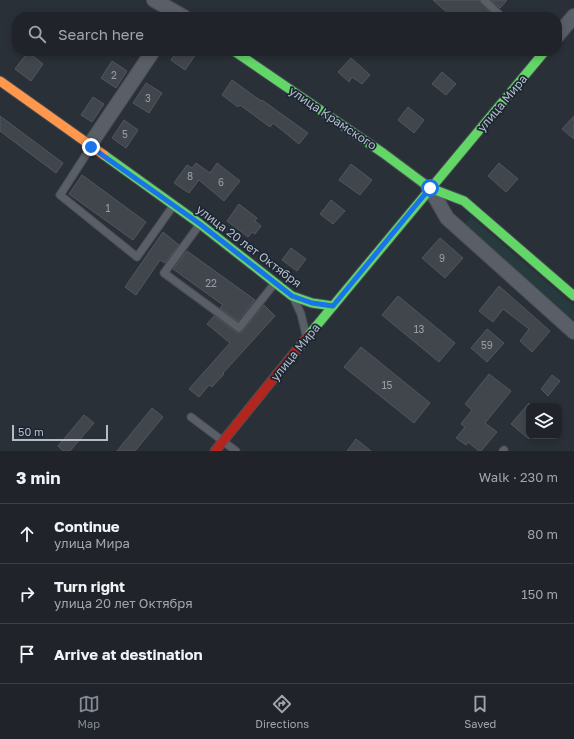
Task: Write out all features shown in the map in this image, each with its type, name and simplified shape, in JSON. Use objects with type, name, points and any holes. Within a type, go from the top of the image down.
[{"type":"street","points":[[154,0],[173,12]]},
{"type":"street","points":[[562,30],[574,16]]},
{"type":"street","points":[[90,146],[150,56]]},
{"type":"street","name":"улица Крамского","points":[[241,56],[383,153],[430,188],[464,201],[574,296]]},
{"type":"street","name":"улица Мира","points":[[215,451],[538,56]]},
{"type":"street","name":"улица 20 лет Октября","points":[[0,81],[200,224],[292,296],[312,303],[333,306]]},
{"type":"street","name":"улица Крамского","points":[[430,188],[447,218],[574,332]]},
{"type":"lane","points":[[484,0],[497,12]]},
{"type":"lane","points":[[90,146],[60,195],[137,257],[174,205]]},
{"type":"lane","points":[[200,224],[164,273],[239,328],[276,282]]},
{"type":"lane","points":[[292,296],[301,314],[307,337]]},
{"type":"lane","points":[[191,417],[236,451]]},
{"type":"green space","points":[[471,217],[574,306],[574,321],[464,225]]},
{"type":"building","points":[[433,0],[479,0],[490,12],[446,12]]},
{"type":"building","points":[[491,0],[507,0],[500,8]]},
{"type":"building","points":[[25,56],[33,56],[43,64],[31,81],[15,69]]},
{"type":"building","points":[[174,56],[195,56],[185,70],[171,60]]},
{"type":"building","points":[[351,58],[370,75],[362,84],[352,77],[349,82],[338,72]]},
{"type":"building","points":[[112,61],[127,71],[116,88],[101,78]]},
{"type":"building","points":[[442,72],[456,84],[446,95],[432,84]]},
{"type":"building","points":[[232,80],[308,133],[299,144],[273,123],[270,127],[240,105],[238,107],[222,95]]},
{"type":"building","points":[[146,83],[162,93],[149,113],[133,103]]},
{"type":"building","points":[[93,97],[104,104],[92,122],[81,115]]},
{"type":"building","points":[[408,107],[424,120],[414,133],[398,120]]},
{"type":"building","points":[[0,116],[63,163],[56,173],[0,131]]},
{"type":"building","points":[[574,116],[574,139],[562,129]]},
{"type":"building","points":[[124,120],[138,130],[126,148],[112,138]]},
{"type":"building","points":[[196,163],[210,173],[217,163],[240,181],[224,201],[199,180],[189,193],[174,183],[187,165],[192,168]]},
{"type":"building","points":[[499,163],[518,179],[506,192],[488,176]]},
{"type":"building","points":[[351,164],[372,180],[360,195],[339,180]]},
{"type":"building","points":[[82,175],[146,222],[133,240],[69,194]]},
{"type":"building","points":[[331,200],[345,211],[333,224],[320,214]]},
{"type":"building","points":[[239,204],[257,218],[255,221],[261,226],[255,234],[252,232],[248,237],[227,221]]},
{"type":"building","points":[[163,232],[179,245],[165,263],[160,260],[136,295],[125,287]]},
{"type":"building","points":[[440,238],[463,258],[445,278],[422,258]]},
{"type":"building","points":[[291,248],[306,259],[297,271],[282,260]]},
{"type":"building","points":[[187,251],[255,300],[238,321],[220,308],[223,305],[173,269]]},
{"type":"building","points":[[499,286],[550,331],[532,352],[520,341],[529,329],[503,309],[493,322],[479,311]]},
{"type":"building","points":[[398,296],[455,343],[439,362],[382,315]]},
{"type":"building","points":[[264,305],[275,316],[212,387],[209,385],[199,397],[189,389],[230,343],[207,324],[214,316],[236,332],[241,333]]},
{"type":"building","points":[[487,329],[504,343],[487,362],[471,348]]},
{"type":"building","points":[[361,347],[430,403],[414,423],[344,367]]},
{"type":"building","points":[[489,374],[511,391],[485,423],[497,432],[481,451],[479,451],[468,442],[466,445],[456,438],[465,427],[461,424],[472,410],[465,404]]},
{"type":"building","points":[[552,375],[560,381],[548,396],[541,389]]},
{"type":"building","points":[[526,406],[526,436],[511,424]]},
{"type":"building","points":[[152,408],[163,417],[135,451],[117,451]]},
{"type":"building","points":[[84,415],[94,423],[70,451],[63,451],[58,446]]},
{"type":"building","points":[[356,439],[371,451],[347,451]]},
{"type":"traffic: fast","points":[[241,56],[383,153],[430,188],[464,201],[574,296]]},
{"type":"traffic: fast","points":[[308,336],[541,56]]},
{"type":"traffic: fast","points":[[104,155],[200,224],[292,296],[312,303],[333,306]]},
{"type":"traffic: slow","points":[[0,81],[104,155]]},
{"type":"traffic: jam","points":[[215,451],[308,336]]},
{"type":"route","points":[[91,147],[200,224],[292,296],[312,303],[333,306],[430,188]]}]
